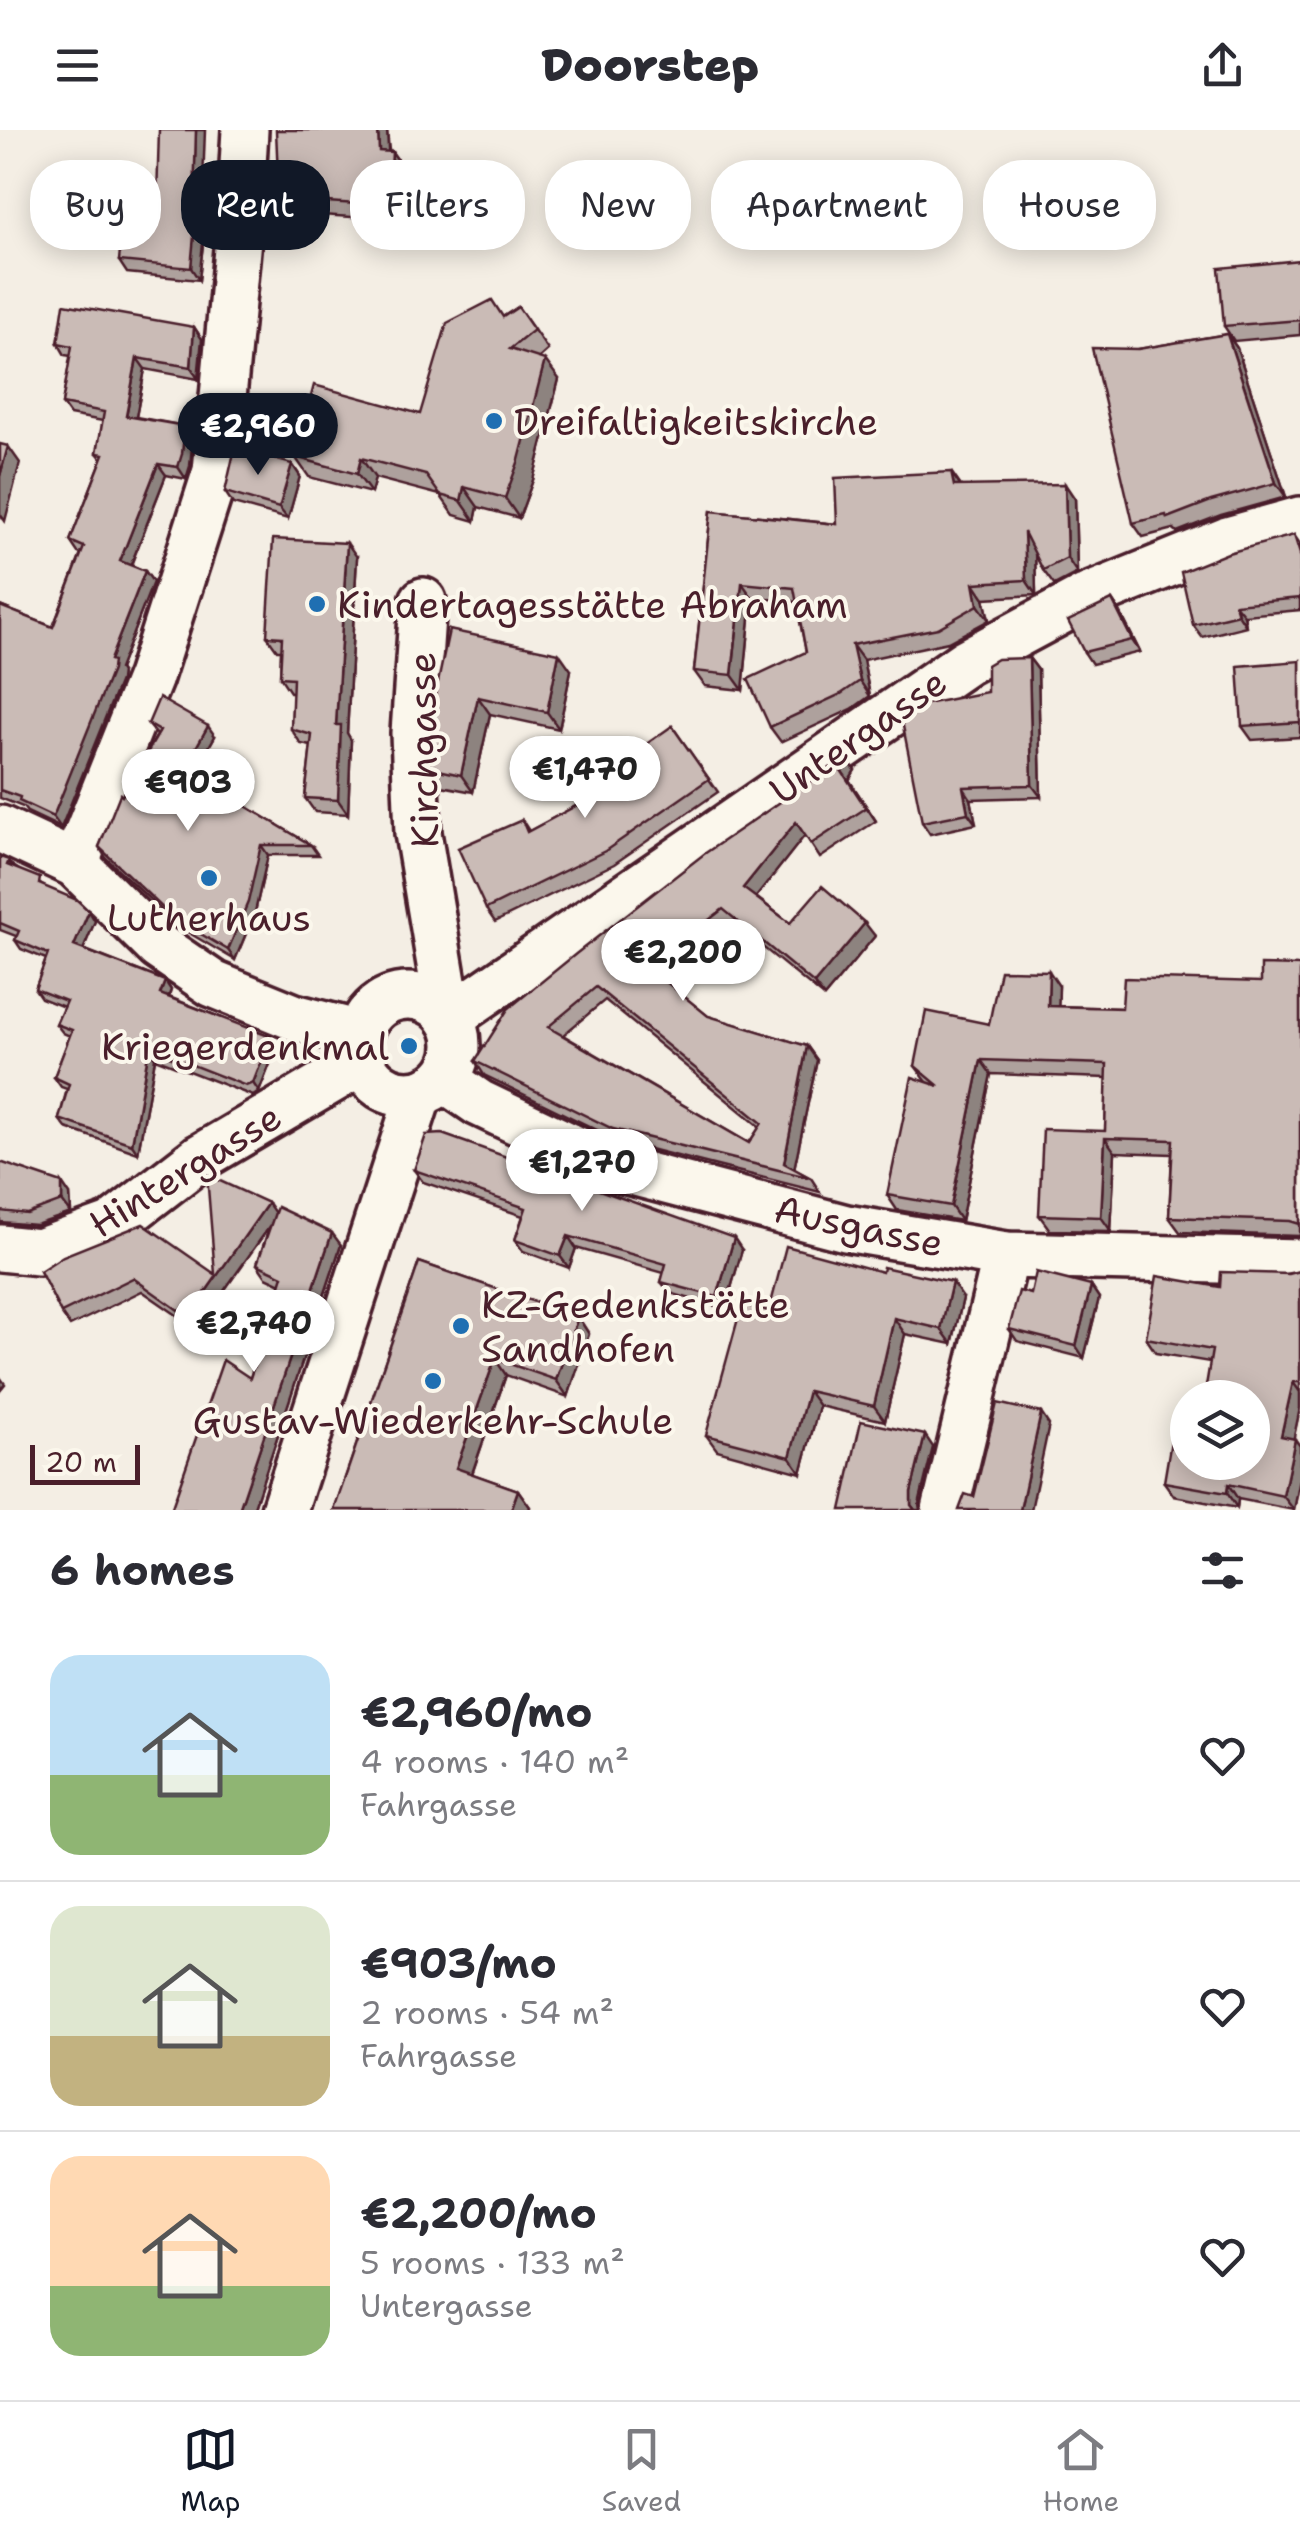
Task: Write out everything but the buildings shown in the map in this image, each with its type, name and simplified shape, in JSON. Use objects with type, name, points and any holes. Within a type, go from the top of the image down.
[{"type":"street","points":[[75,864],[150,677],[216,471],[245,130]]},
{"type":"street","name":"Untergasse","points":[[449,1018],[966,662],[1087,597],[1228,540],[1300,520]]},
{"type":"street","name":"Kirchgasse","points":[[423,601],[414,734],[418,834],[449,1018]]},
{"type":"street","points":[[0,829],[75,864],[159,947],[213,984],[361,1048],[378,1084],[404,1094],[431,1086],[454,1065],[456,1033],[449,1018],[427,1000],[400,997],[374,1010],[361,1048]]},
{"type":"street","name":"Hintergasse","points":[[0,1248],[39,1252],[111,1226],[199,1158],[361,1048]]},
{"type":"street","points":[[284,1510],[431,1086]]},
{"type":"street","name":"Ausgasse","points":[[431,1086],[479,1103],[614,1167],[846,1228],[1006,1255],[1300,1262]]},
{"type":"street","points":[[945,1510],[1006,1255]]},
{"type":"place","name":"Dreifaltigkeitskirche","points":[[494,421]]},
{"type":"place","name":"Kindertagesstätte Abraham","points":[[317,604]]},
{"type":"place","name":"Lutherhaus","points":[[209,878]]},
{"type":"place","name":"Kriegerdenkmal","points":[[409,1046]]},
{"type":"place","name":"KZ-Gedenkstätte Sandhofen","points":[[461,1326]]},
{"type":"place","name":"Gustav-Wiederkehr-Schule","points":[[433,1381]]}]
